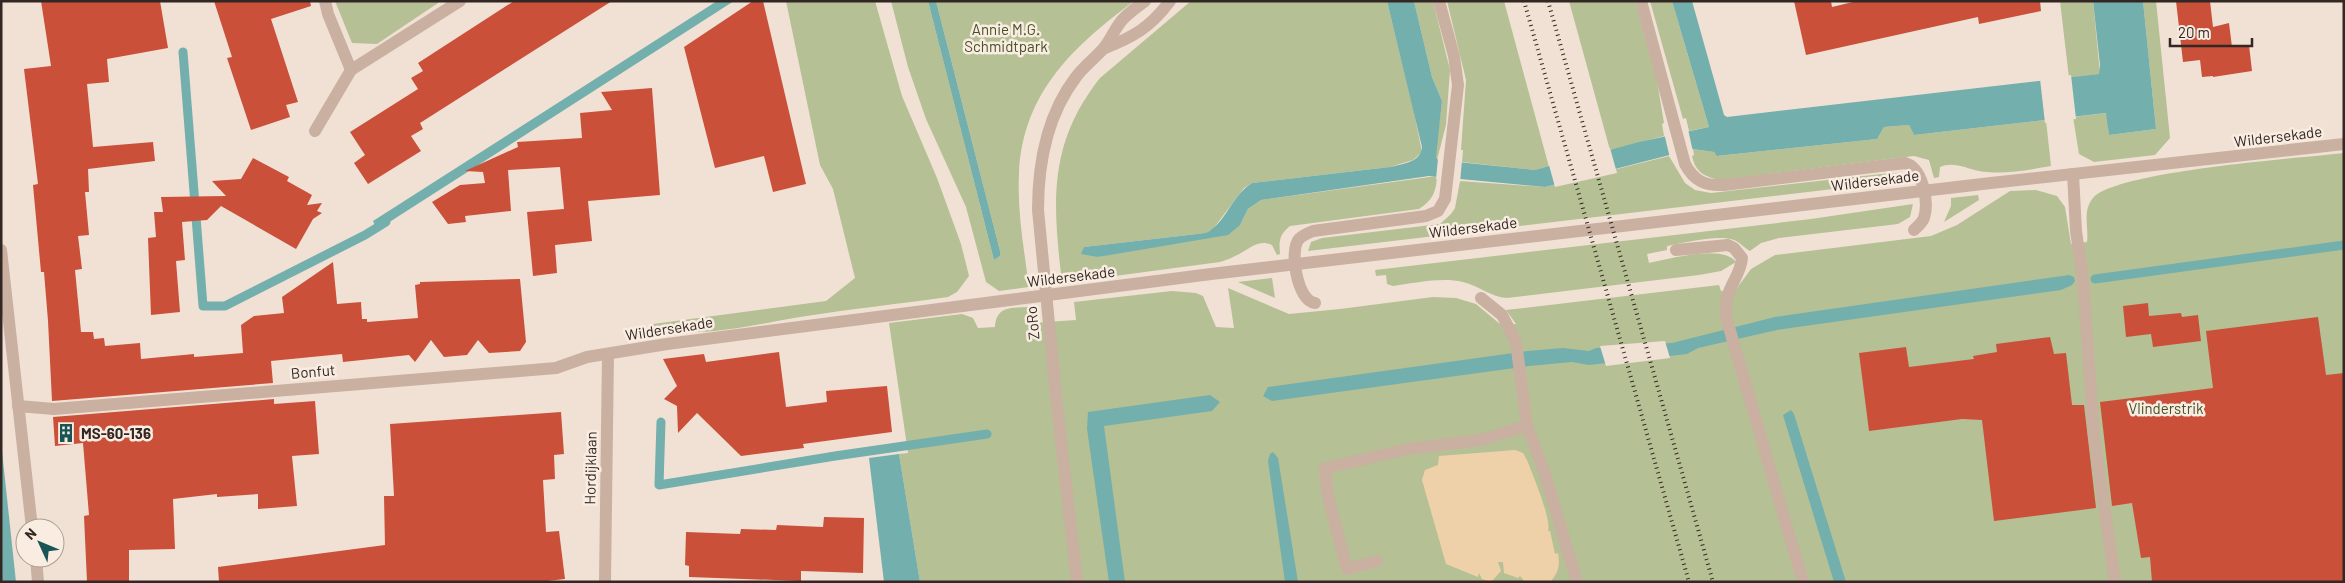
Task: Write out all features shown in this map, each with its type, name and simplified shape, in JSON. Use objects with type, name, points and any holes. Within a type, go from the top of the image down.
[{"type":"street","points":[[325,1],[328,14],[352,70]]},
{"type":"street","points":[[315,131],[352,70],[460,1]]},
{"type":"street","name":"ZoRo","points":[[1077,582],[1046,296],[1038,210],[1038,182],[1042,152],[1061,100],[1069,86],[1089,62],[1103,49],[1123,19],[1145,1]]},
{"type":"street","name":"ZoRo","points":[[1103,49],[1135,36],[1157,18],[1170,1]]},
{"type":"street","points":[[1315,303],[1309,301],[1301,290],[1296,264],[1296,245],[1298,239],[1308,233],[1434,214],[1442,206],[1447,191],[1458,85],[1457,70],[1439,1]]},
{"type":"street","points":[[1642,1],[1683,157],[1688,171],[1696,181],[1715,186],[1905,163],[1912,165],[1920,174],[1923,190],[1924,218],[1914,230]]},
{"type":"street","name":"Wildersekade","points":[[608,354],[667,344],[1296,264],[1923,190],[2344,144]]},
{"type":"street","points":[[2073,174],[2076,231],[2084,278],[2094,436],[2115,582]]},
{"type":"street","points":[[1676,250],[1721,245],[1734,248],[1741,254],[1742,265],[1733,281],[1726,301],[1727,323],[1803,582]]},
{"type":"street","points":[[1,250],[31,518]]},
{"type":"street","points":[[1481,298],[1496,309],[1508,324],[1517,350],[1527,426],[1544,471],[1578,582]]},
{"type":"street","name":"Bonfut","points":[[18,406],[54,409],[556,368],[588,357],[608,354]]},
{"type":"street","name":"Hordijklaan","points":[[605,582],[608,354]]},
{"type":"street","points":[[1377,560],[1347,569],[1327,492],[1325,468],[1408,450],[1480,440],[1527,426]]},
{"type":"street","points":[[37,568],[38,582]]},
{"type":"green space","points":[[335,1],[441,1],[377,44],[352,43]]},
{"type":"green space","points":[[786,1],[875,1],[902,96],[937,178],[961,244],[969,276],[957,292],[948,297],[818,314],[708,332],[653,330],[653,324],[826,301],[855,278],[833,189],[820,165]]},
{"type":"green space","name":"Annie M.G. Schmidtpark","points":[[891,1],[928,1],[994,260],[1000,256],[1000,251],[936,1],[1134,1],[1091,35],[1072,54],[1041,95],[1030,118],[1023,144],[1019,173],[1021,230],[1029,287],[999,291],[986,282],[966,207],[926,119],[908,67]]},
{"type":"green space","points":[[1191,1],[1387,1],[1422,152],[1413,160],[1390,167],[1252,183],[1244,188],[1213,229],[1207,232],[1240,225],[1248,209],[1261,200],[1437,176],[1435,191],[1431,199],[1419,209],[1290,226],[1282,235],[1280,254],[1277,255],[1272,245],[1262,243],[1220,262],[1062,283],[1056,201],[1062,151],[1070,127],[1100,78]],"holes":[[[1203,233],[1098,257],[1084,247]]]},
{"type":"green space","points":[[1414,1],[1433,1],[1450,70],[1446,125],[1437,160],[1435,157],[1442,101],[1432,77]]},
{"type":"green space","points":[[1447,1],[1504,1],[1549,167],[1535,170],[1462,162],[1463,150],[1461,150],[1466,80]]},
{"type":"green space","points":[[1569,1],[1635,1],[1657,81],[1664,123],[1662,124],[1664,136],[1610,150]]},
{"type":"green space","points":[[1650,1],[1672,1],[1709,127],[1689,131],[1686,118],[1683,119]]},
{"type":"green space","points":[[2060,1],[2093,1],[2100,74],[2069,78]]},
{"type":"green space","points":[[2143,1],[2156,1],[2170,138],[2155,155],[2094,162],[2079,154],[2073,117],[2107,113],[2109,135],[2156,129]]},
{"type":"green space","points":[[2046,120],[2051,166],[2015,172],[1987,172],[1945,165],[1940,167],[1939,177],[1934,178],[1929,160],[1914,156],[1720,180],[1698,170],[1692,156],[1694,155],[1693,149],[1714,152],[1718,156],[1877,139],[1884,127],[1909,125],[1914,135]]},
{"type":"green space","name":"Vlinderstrik","points":[[2344,153],[2344,582],[920,582],[899,454],[908,453],[889,323],[962,314],[973,318],[978,328],[995,327],[998,315],[1002,311],[1012,308],[1030,307],[1032,323],[1076,320],[1074,302],[1172,291],[1196,293],[1203,296],[1216,327],[1234,328],[1228,288],[1289,314],[1433,297],[1456,298],[1476,304],[1500,324],[1516,324],[1506,310],[1719,285],[1721,291],[1737,288],[1751,269],[1775,255],[1931,236],[1957,225],[2010,191],[2036,190],[2057,196],[2065,207],[2071,244],[2087,242],[2087,214],[2090,203],[2093,198],[2109,189],[2136,180],[2171,173],[2252,162]]},
{"type":"green space","points":[[1669,156],[1685,183],[1695,190],[1711,193],[1890,173],[1903,174],[1910,180],[1308,251],[1311,242],[1322,238],[1440,224],[1455,208],[1460,181],[1545,187]]},
{"type":"green space","points":[[1978,195],[1979,200],[1944,222],[1951,206],[1951,198]]},
{"type":"green space","points":[[1913,204],[1910,217],[1898,224],[1779,238],[1761,243],[1750,251],[1734,240],[1719,238],[1667,246],[1667,250],[1647,254],[1649,263],[1681,256],[1708,253],[1720,254],[1736,262],[1721,271],[1699,275],[1507,298],[1496,296],[1463,282],[1446,280],[1393,286],[1387,284],[1386,275],[1376,276],[1375,270],[1811,219]]},
{"type":"green space","points":[[1272,278],[1275,298],[1238,282]]},
{"type":"sand","points":[[1515,450],[1523,453],[1527,460],[1547,517],[1548,531],[1550,531],[1555,554],[1558,553],[1558,568],[1550,582],[1525,582],[1520,576],[1518,578],[1504,573],[1503,562],[1498,562],[1501,571],[1491,582],[1482,579],[1479,573],[1478,577],[1446,564],[1422,480],[1425,470],[1438,465],[1439,456]]},
{"type":"water","points":[[717,1],[734,1],[377,230],[373,221]]},
{"type":"water","points":[[928,1],[936,1],[1000,251],[1000,256],[994,260]]},
{"type":"water","points":[[1387,1],[1414,1],[1432,77],[1442,101],[1436,157],[1438,160],[1535,170],[1639,142],[1709,127],[1672,1],[1692,1],[1724,115],[1727,117],[2099,74],[2100,65],[2093,1],[2143,1],[2156,129],[2109,135],[2106,113],[1914,135],[1909,125],[1884,127],[1877,139],[1717,156],[1714,152],[1693,149],[1545,187],[1429,176],[1261,200],[1248,209],[1240,225],[1228,235],[1098,257],[1081,254],[1084,247],[1206,233],[1219,223],[1239,194],[1252,183],[1390,167],[1415,159],[1421,152],[1422,147]]},
{"type":"water","points":[[2069,275],[2074,277],[2075,281],[2072,285],[2061,290],[1777,330],[1698,348],[1687,354],[1589,365],[1572,362],[1529,366],[1272,401],[1263,396],[1268,387],[1527,351],[1563,348],[1589,351],[1596,348],[1672,343],[1775,317]]},
{"type":"water","points":[[1210,395],[1220,402],[1212,411],[1104,426],[1125,582],[1109,582],[1087,429],[1088,412]]},
{"type":"water","points":[[1791,410],[1794,414],[1846,582],[1834,582],[1783,415]]},
{"type":"water","points":[[1,442],[16,582],[1,582]]},
{"type":"water","points":[[1273,452],[1278,458],[1298,582],[1285,582],[1268,461],[1270,454]]},
{"type":"water","points":[[899,454],[920,582],[884,582],[869,458]]},
{"type":"pier","points":[[2071,75],[2076,119],[2045,123],[2040,79]]},
{"type":"pier","points":[[1688,129],[1693,152],[1670,158],[1664,133]]},
{"type":"pier","points":[[1610,148],[1617,173],[1555,187],[1549,165]]},
{"type":"pier","points":[[1438,158],[1462,160],[1460,183],[1436,179]]},
{"type":"pier","points":[[1665,341],[1670,358],[1606,366],[1600,346]]},
{"type":"building","points":[[41,1],[160,1],[168,48],[107,59],[109,82],[87,84],[93,147],[153,142],[155,161],[88,169],[89,192],[85,192],[89,235],[78,236],[82,269],[75,270],[81,332],[93,332],[94,339],[104,338],[105,346],[140,343],[141,359],[194,354],[194,357],[243,353],[241,325],[254,316],[284,313],[282,297],[333,262],[337,304],[361,302],[362,319],[367,319],[367,322],[418,318],[415,285],[420,284],[420,282],[520,279],[526,342],[520,351],[489,353],[478,340],[467,355],[444,357],[431,340],[415,362],[409,355],[343,362],[342,354],[271,361],[273,383],[52,401],[44,272],[41,272],[33,185],[38,184],[24,69],[51,66]]},
{"type":"building","points":[[214,1],[310,1],[311,6],[271,19],[298,102],[286,105],[290,117],[251,130],[227,58],[232,57]]},
{"type":"building","points":[[514,1],[612,1],[420,123],[423,129],[411,136],[421,151],[368,184],[354,163],[365,155],[350,132],[418,89],[411,78],[423,71],[418,63]]},
{"type":"building","points":[[753,1],[763,1],[806,184],[773,192],[764,156],[715,168],[684,47]]},
{"type":"building","points":[[1794,1],[1831,1],[1832,7],[1857,1],[2040,1],[2041,11],[1979,24],[1978,17],[1806,55]]},
{"type":"building","points":[[2176,1],[2210,1],[2213,27],[2229,23],[2232,47],[2249,45],[2252,71],[2202,77],[2200,60],[2183,62]]},
{"type":"building","points":[[652,88],[660,195],[588,201],[592,241],[555,245],[557,273],[533,276],[527,212],[564,209],[560,167],[508,170],[511,211],[465,216],[466,222],[448,224],[432,202],[460,185],[485,183],[483,172],[465,171],[518,147],[517,142],[582,138],[580,113],[612,110],[601,92]]},
{"type":"building","points":[[253,158],[289,177],[287,181],[312,195],[307,205],[322,203],[317,211],[322,213],[313,219],[296,249],[221,206],[207,220],[182,222],[185,260],[176,261],[180,312],[151,315],[148,238],[156,237],[154,212],[163,212],[161,197],[226,196],[212,181],[241,179]]},
{"type":"building","points":[[2148,303],[2149,316],[2181,313],[2182,317],[2198,315],[2201,341],[2153,347],[2151,334],[2126,337],[2123,306]]},
{"type":"building","points":[[2318,317],[2326,375],[2344,373],[2344,582],[2152,582],[2150,557],[2141,558],[2132,503],[2112,506],[2100,402],[2213,388],[2206,331]]},
{"type":"building","points":[[2050,337],[2054,354],[2066,353],[2072,405],[2084,405],[2096,508],[1994,521],[1982,420],[1962,419],[1869,431],[1859,353],[1906,347],[1909,367],[1974,359],[1973,356],[1997,352],[1996,344]]},
{"type":"building","points":[[779,352],[786,407],[827,402],[826,391],[887,386],[892,432],[803,444],[804,448],[741,456],[697,413],[678,433],[677,406],[664,399],[677,386],[663,359],[704,354],[706,362]]},
{"type":"building","points":[[274,399],[274,404],[315,401],[319,454],[292,456],[297,506],[258,509],[258,494],[217,497],[217,494],[173,499],[175,549],[129,550],[129,582],[87,582],[84,516],[89,515],[83,443],[55,446],[53,417]]},
{"type":"building","points":[[561,412],[564,454],[554,455],[555,479],[543,480],[546,532],[559,531],[565,579],[538,582],[219,582],[218,567],[385,545],[384,496],[394,496],[390,424]]},
{"type":"building","points":[[824,517],[864,518],[863,573],[801,571],[801,581],[689,577],[689,566],[685,565],[686,532],[740,534],[741,529],[776,530],[777,525],[823,527]]},
{"type":"waterway","points":[[183,52],[203,306],[225,306],[365,235],[386,222]]},
{"type":"waterway","points":[[2095,279],[2344,245]]},
{"type":"waterway","points":[[661,422],[659,485],[835,456],[987,434]]},
{"type":"railway","points":[[1524,1],[1689,582]]},
{"type":"railway","points":[[1548,1],[1713,582]]},
{"type":"place","name":"MS-60-136","points":[[66,433]]}]
